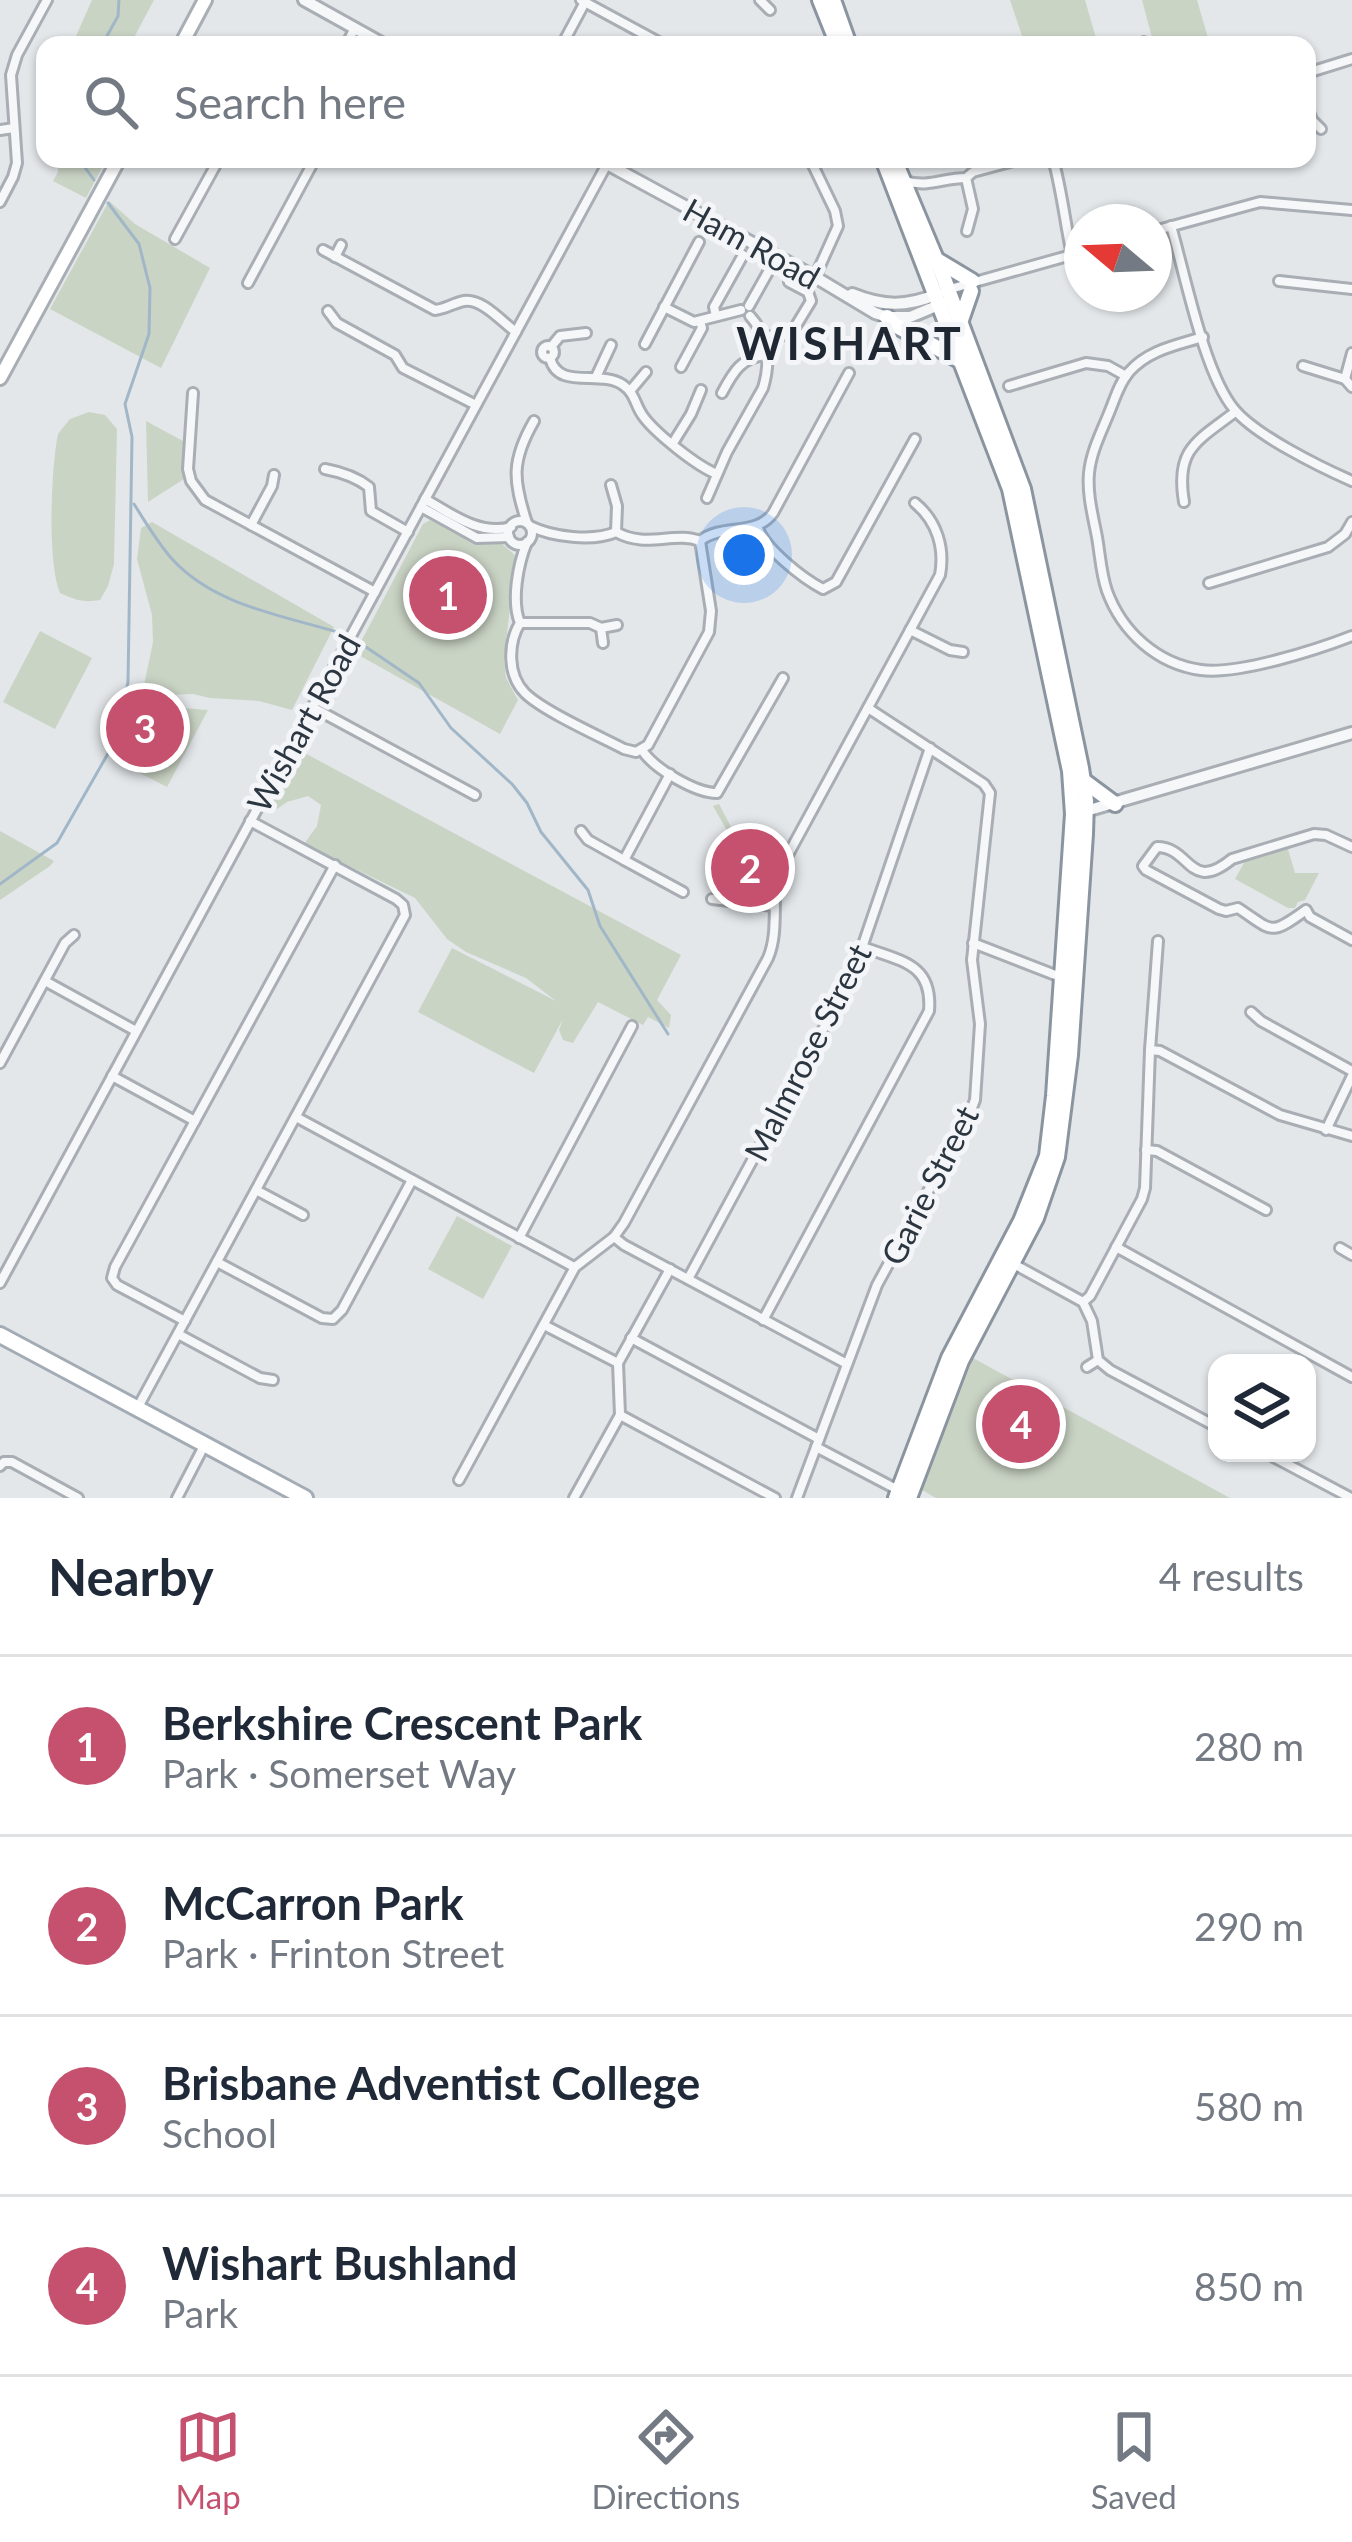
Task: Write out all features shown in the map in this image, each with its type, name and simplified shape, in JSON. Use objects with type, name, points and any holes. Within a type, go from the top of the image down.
[{"type":"main road","points":[[186,36],[206,0]]},
{"type":"main road","points":[[820,0],[834,36]]},
{"type":"main road","points":[[833,0],[846,36]]},
{"type":"main road","points":[[0,378],[114,168]]},
{"type":"main road","points":[[887,168],[944,297],[960,321],[1026,502],[1084,781],[1068,980],[1047,1156],[1007,1260],[956,1341],[903,1496]]},
{"type":"main road","points":[[898,168],[937,260],[963,362],[1014,503],[1080,813]]},
{"type":"main road","points":[[937,260],[971,286],[960,321]]},
{"type":"main road","points":[[887,317],[963,362]]},
{"type":"main road","points":[[1084,781],[1115,804]]},
{"type":"main road","points":[[0,1335],[305,1498]]},
{"type":"street","points":[[0,202],[17,163],[11,75],[16,55],[47,0]]},
{"type":"street","points":[[304,0],[370,36]]},
{"type":"street","points":[[760,0],[770,10]]},
{"type":"street","points":[[566,36],[583,1],[647,36]]},
{"type":"street","points":[[351,36],[355,28]]},
{"type":"street","points":[[1316,70],[1352,59]]},
{"type":"street","points":[[1316,124],[1321,130]]},
{"type":"street","points":[[0,130],[14,128]]},
{"type":"street","points":[[175,239],[214,168]]},
{"type":"street","points":[[248,283],[311,168]]},
{"type":"street","name":"Wishart Road","points":[[0,1283],[516,332],[598,168]]},
{"type":"street","name":"Ham Road","points":[[615,168],[887,317]]},
{"type":"street","points":[[815,168],[838,218],[837,232],[815,277]]},
{"type":"street","points":[[903,180],[928,186],[988,168]]},
{"type":"street","points":[[1055,168],[1065,204]]},
{"type":"street","points":[[966,178],[973,209],[967,231]]},
{"type":"street","points":[[916,208],[928,186]]},
{"type":"street","points":[[1172,226],[1260,202],[1352,210]]},
{"type":"street","points":[[1172,230],[1217,383],[1235,412],[1352,481]]},
{"type":"street","points":[[645,344],[699,242]]},
{"type":"street","points":[[335,256],[341,244]]},
{"type":"street","points":[[323,250],[435,310],[478,302],[516,332]]},
{"type":"street","points":[[716,316],[714,307],[743,255]]},
{"type":"street","points":[[746,311],[777,256]]},
{"type":"street","points":[[887,317],[918,315],[971,286],[1064,257]]},
{"type":"street","points":[[1279,281],[1352,289]]},
{"type":"street","points":[[765,338],[791,334],[811,301],[808,292],[789,282]]},
{"type":"street","name":"Ham Road","points":[[843,293],[892,306],[944,297]]},
{"type":"street","points":[[664,308],[691,321],[746,311]]},
{"type":"street","points":[[328,311],[337,323],[394,355],[403,368],[476,405]]},
{"type":"street","points":[[707,498],[763,388],[768,355],[765,338],[746,311]]},
{"type":"street","points":[[681,368],[702,328],[700,321]]},
{"type":"street","points":[[586,333],[560,336],[551,352],[552,367],[566,377],[617,381],[630,392],[643,417],[703,469],[717,474]]},
{"type":"street","points":[[1203,338],[1150,355],[1126,376],[1092,454],[1088,479],[1106,590],[1142,644],[1180,665],[1203,670],[1234,669],[1352,636]]},
{"type":"street","points":[[596,377],[611,345]]},
{"type":"street","points":[[1303,366],[1349,383],[1352,353]]},
{"type":"street","points":[[722,393],[742,362],[768,355]]},
{"type":"street","points":[[1010,386],[1086,363],[1108,366],[1126,376]]},
{"type":"street","points":[[630,392],[646,372]]},
{"type":"street","points":[[700,541],[710,533],[767,521],[849,373]]},
{"type":"street","points":[[673,443],[701,390]]},
{"type":"street","points":[[194,393],[188,469],[205,500],[375,592]]},
{"type":"street","points":[[1184,502],[1181,470],[1188,450],[1235,412]]},
{"type":"street","points":[[520,623],[515,612],[522,508],[515,467],[534,421]]},
{"type":"street","points":[[757,526],[761,540],[812,583],[823,589],[831,586],[915,439]]},
{"type":"street","points":[[325,469],[362,482],[369,488],[371,511],[408,532]]},
{"type":"street","points":[[251,525],[274,475]]},
{"type":"street","points":[[611,484],[617,506],[616,532]]},
{"type":"street","points":[[423,503],[494,530],[605,537],[616,532]]},
{"type":"street","points":[[459,1480],[575,1267],[614,1237],[624,1223],[768,958],[777,875],[942,567],[934,523],[916,503]]},
{"type":"street","points":[[1209,584],[1328,547],[1352,523]]},
{"type":"street","points":[[518,530],[529,540]]},
{"type":"street","points":[[518,530],[529,540]]},
{"type":"street","points":[[616,532],[627,538],[700,541]]},
{"type":"street","points":[[521,557],[529,540],[544,533]]},
{"type":"street","points":[[520,623],[511,662],[524,693],[624,749],[642,751],[709,632],[711,611],[700,541]]},
{"type":"street","points":[[520,623],[616,625]]},
{"type":"street","points":[[601,628],[603,643]]},
{"type":"street","points":[[910,630],[963,652]]},
{"type":"street","points":[[642,751],[670,774],[704,792],[717,793],[783,678]]},
{"type":"street","points":[[312,707],[475,795]]},
{"type":"street","name":"Garie Street","points":[[797,1498],[877,1285],[975,1100],[980,1024],[973,943],[990,793],[984,784],[868,708]]},
{"type":"street","points":[[1080,813],[1352,734]]},
{"type":"street","name":"Malmrose Street","points":[[688,1279],[846,988],[930,748]]},
{"type":"street","points":[[624,860],[670,774]]},
{"type":"street","points":[[137,1408],[403,919],[404,905],[396,899],[250,821]]},
{"type":"street","points":[[580,831],[588,840],[683,892]]},
{"type":"street","points":[[1352,847],[1314,834],[1202,873],[1163,845],[1143,866],[1220,909],[1243,910],[1264,927],[1284,926],[1306,910],[1310,917],[1352,940]]},
{"type":"street","points":[[184,1322],[112,1278],[334,865]]},
{"type":"street","points":[[712,899],[774,906]]},
{"type":"street","points":[[0,1064],[65,943],[74,935]]},
{"type":"street","points":[[1083,1302],[1142,1199],[1158,941]]},
{"type":"street","points":[[973,943],[1068,980]]},
{"type":"street","points":[[763,1320],[928,1012],[928,990],[920,972],[862,947]]},
{"type":"street","points":[[45,981],[136,1031]]},
{"type":"street","points":[[1251,1012],[1352,1074],[1326,1130]]},
{"type":"street","points":[[519,1238],[632,1026]]},
{"type":"street","points":[[1150,1050],[1280,1115],[1352,1136]]},
{"type":"street","points":[[112,1076],[195,1121]]},
{"type":"street","points":[[296,1117],[575,1267]]},
{"type":"street","points":[[1146,1150],[1157,1151],[1266,1210]]},
{"type":"street","points":[[217,1262],[333,1319],[412,1180]]},
{"type":"street","points":[[256,1190],[303,1215]]},
{"type":"street","points":[[614,1237],[847,1364]]},
{"type":"street","points":[[1116,1247],[1352,1377]]},
{"type":"street","points":[[1340,1248],[1352,1255]]},
{"type":"street","points":[[1007,1260],[1083,1302],[1092,1321],[1098,1360],[1208,1422]]},
{"type":"street","points":[[574,1498],[620,1415],[617,1364],[670,1269]]},
{"type":"street","points":[[544,1325],[617,1364]]},
{"type":"street","points":[[178,1334],[260,1378],[274,1380]]},
{"type":"street","points":[[631,1338],[903,1496]]},
{"type":"street","points":[[1087,1367],[1098,1360]]},
{"type":"street","points":[[620,1415],[775,1498]]},
{"type":"street","points":[[177,1498],[205,1444]]},
{"type":"street","points":[[0,1466],[12,1462],[78,1498]]},
{"type":"street","points":[[1283,1462],[1351,1498]]},
{"type":"green space","points":[[92,0],[154,0],[135,36],[76,36]]},
{"type":"green space","points":[[1010,0],[1085,0],[1095,36],[1022,36]]},
{"type":"green space","points":[[1142,0],[1197,0],[1207,36],[1152,36]]},
{"type":"green space","points":[[58,168],[102,168],[86,198],[53,181]]},
{"type":"green space","points":[[109,201],[135,224],[210,268],[161,368],[50,309]]},
{"type":"green space","points":[[89,412],[105,415],[117,429],[114,564],[100,600],[89,601],[60,593],[52,515],[58,434],[70,419]]},
{"type":"green space","points":[[146,421],[183,441],[184,479],[148,502]]},
{"type":"green space","points":[[430,520],[478,542],[501,543],[516,556],[504,659],[506,678],[518,700],[500,734],[355,653],[423,524]]},
{"type":"green space","points":[[152,522],[334,627],[292,710],[259,701],[193,694],[171,695],[154,706],[142,695],[153,642],[152,615],[137,559],[141,528]]},
{"type":"green space","points":[[40,631],[92,658],[55,729],[3,702]]},
{"type":"green space","points":[[159,706],[208,710],[167,787],[126,766]]},
{"type":"green space","points":[[301,751],[681,955],[657,1000],[671,1015],[669,1028],[648,1017],[643,1025],[598,1002],[573,1043],[563,1040],[559,1030],[563,1019],[534,1073],[418,1012],[452,948],[556,1001],[526,978],[447,939],[415,898],[304,844],[317,826],[321,805],[308,796],[277,809],[270,806]]},
{"type":"green space","points":[[719,804],[741,846],[773,863],[764,896],[717,891],[738,850],[713,806]]},
{"type":"green space","points":[[0,831],[54,861],[0,900]]},
{"type":"green space","points":[[1288,849],[1295,873],[1319,873],[1305,900],[1295,908],[1235,879],[1245,861]]},
{"type":"green space","points":[[457,1216],[512,1246],[483,1299],[428,1269]]},
{"type":"green space","points":[[973,1358],[1230,1498],[936,1498],[922,1490]]},
{"type":"waterway","points":[[107,36],[118,16],[119,0]]},
{"type":"waterway","points":[[85,168],[94,180]]},
{"type":"waterway","points":[[0,884],[57,843],[110,750],[128,682],[132,437],[125,404],[149,334],[150,288],[139,244],[108,203]]},
{"type":"waterway","points":[[134,504],[172,559],[207,587],[249,606],[337,632]]},
{"type":"waterway","points":[[360,643],[419,683],[451,728],[527,803],[541,832],[588,890],[600,926],[668,1034]]},
{"type":"place","name":"Berkshire Crescent Park","points":[[448,595]]},
{"type":"place","name":"Brisbane Adventist College","points":[[145,728]]},
{"type":"place","name":"McCarron Park","points":[[750,868]]},
{"type":"place","name":"Wishart Bushland","points":[[1021,1424]]},
{"type":"district","name":"WISHART","points":[[850,343]]}]
